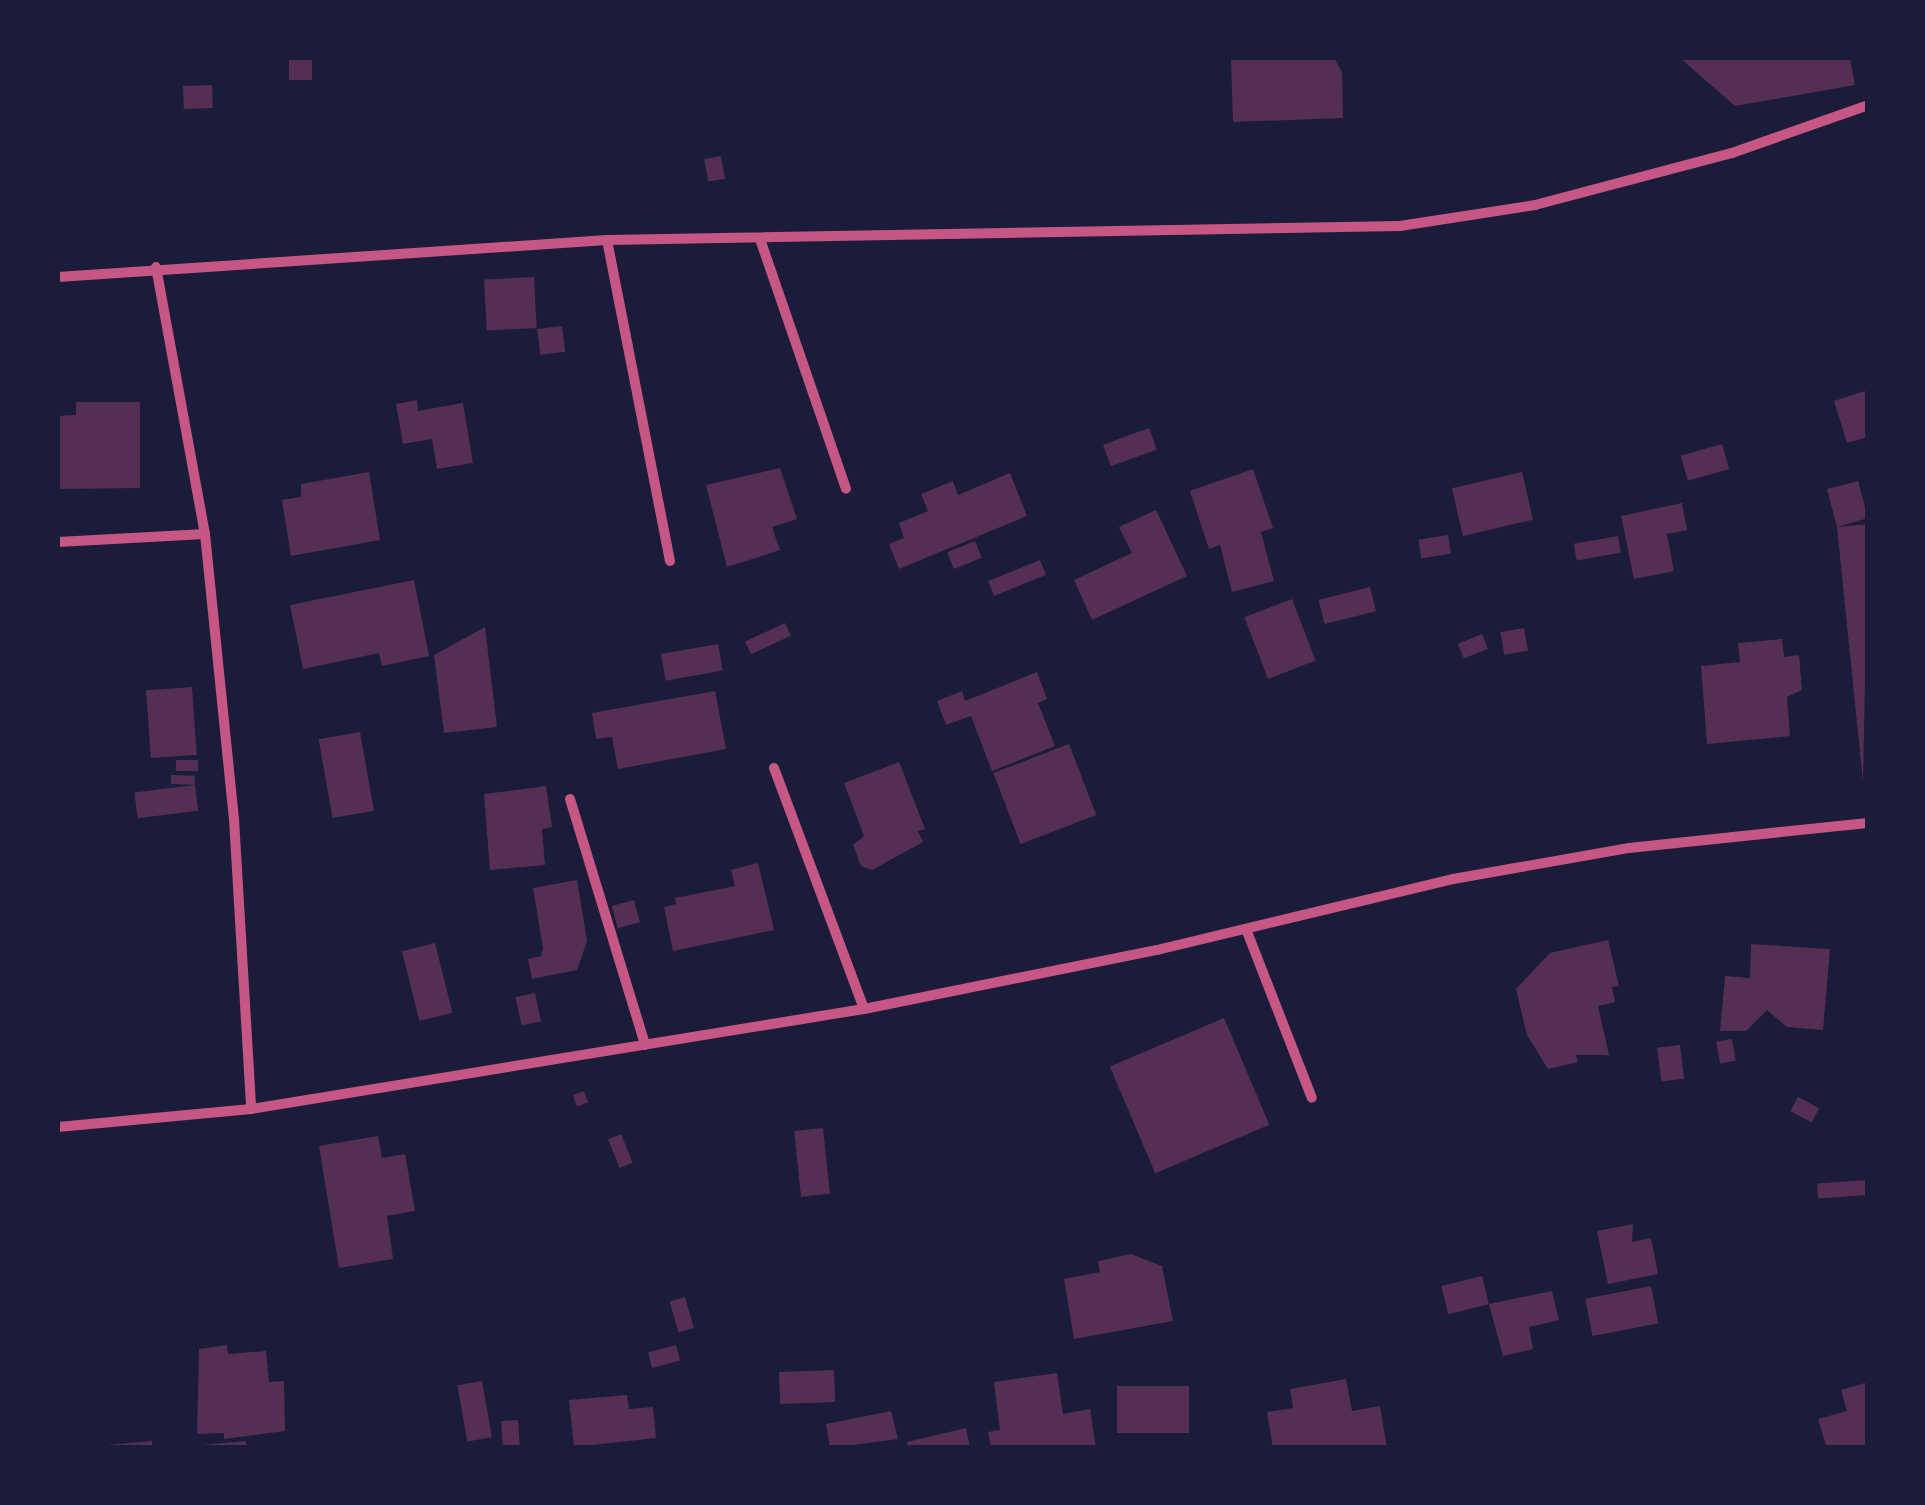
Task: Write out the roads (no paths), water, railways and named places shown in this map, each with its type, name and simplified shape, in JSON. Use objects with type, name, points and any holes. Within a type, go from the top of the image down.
[{"type":"street","points":[[58,278],[156,267],[606,240],[1400,226],[1553,200],[1732,153],[1868,105]]},
{"type":"street","points":[[760,239],[846,489]]},
{"type":"street","points":[[606,240],[670,561]]},
{"type":"street","points":[[156,267],[204,534],[234,819],[252,1109]]},
{"type":"street","points":[[58,542],[204,534]]},
{"type":"street","points":[[774,768],[864,1009]]},
{"type":"street","points":[[570,799],[645,1046]]},
{"type":"street","points":[[58,1127],[252,1109],[645,1046],[864,1009],[1246,929],[1453,879],[1629,848],[1868,823]]},
{"type":"street","points":[[1246,929],[1312,1098]]}]
